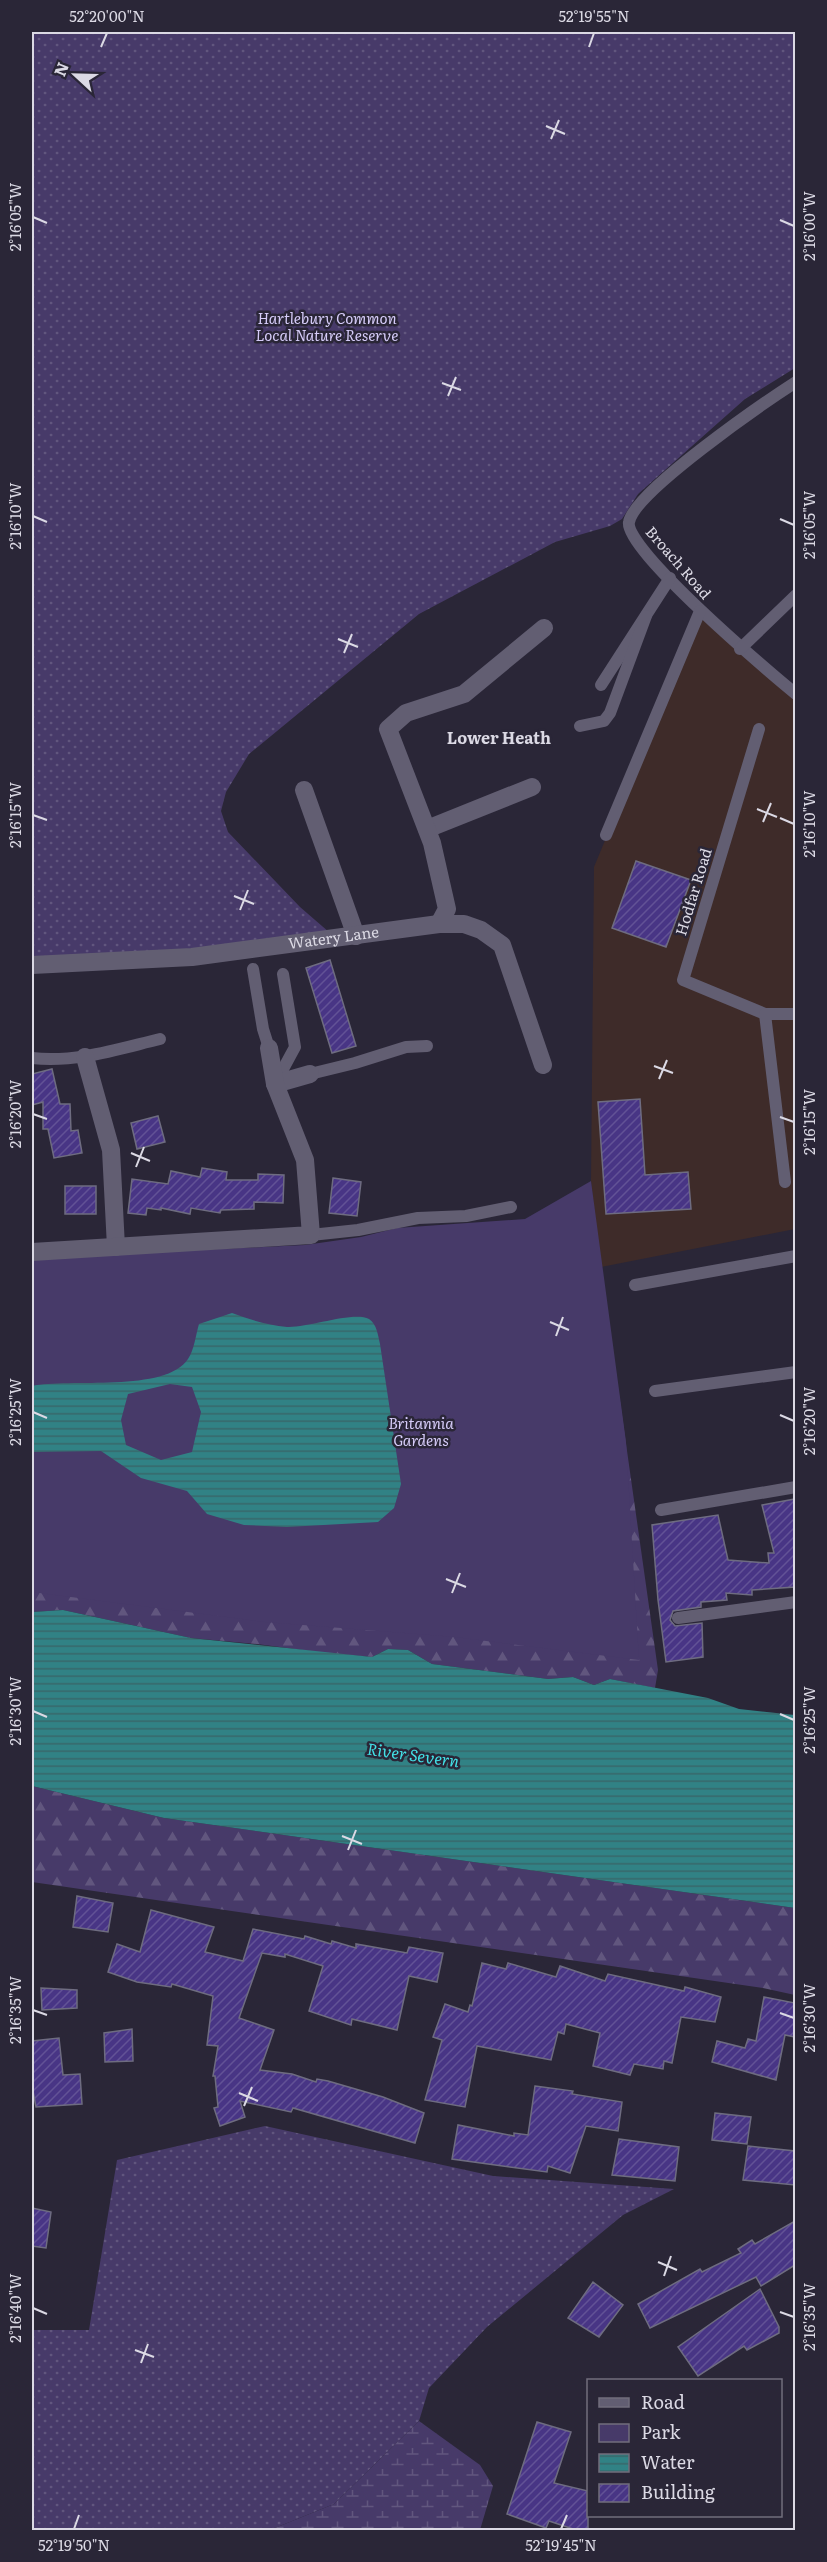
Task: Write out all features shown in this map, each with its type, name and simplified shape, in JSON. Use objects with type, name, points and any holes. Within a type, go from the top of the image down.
[{"type":"street","points":[[439,924],[447,909],[427,829],[388,729],[406,713],[464,694],[544,628]]},
{"type":"street","points":[[427,829],[532,787]]},
{"type":"street","points":[[304,790],[356,936]]},
{"type":"street","name":"Watery Lane","points":[[32,965],[192,957],[439,924],[464,924],[481,930],[502,945],[543,1065]]},
{"type":"street","points":[[32,1252],[311,1235],[305,1160],[275,1084],[269,1048]]},
{"type":"street","points":[[85,1057],[111,1150],[116,1247]]},
{"type":"street","points":[[275,1084],[310,1074]]},
{"type":"lane","name":"Broach Road","points":[[795,382],[747,414],[641,499],[628,522],[630,530],[700,611],[740,649],[795,694]]},
{"type":"lane","points":[[601,684],[670,578]]},
{"type":"lane","points":[[740,649],[795,595]]},
{"type":"lane","points":[[606,835],[700,611]]},
{"type":"lane","points":[[580,726],[604,721],[610,713],[646,616]]},
{"type":"lane","name":"Hodfar Road","points":[[759,729],[683,980],[765,1014]]},
{"type":"lane","points":[[253,969],[263,1029],[269,1048]]},
{"type":"lane","points":[[275,1084],[295,1047],[283,974]]},
{"type":"lane","points":[[785,1182],[765,1014],[795,1014]]},
{"type":"lane","points":[[32,1058],[55,1060],[85,1057],[160,1039]]},
{"type":"lane","points":[[310,1074],[355,1064],[406,1047],[427,1046]]},
{"type":"lane","points":[[311,1235],[358,1230],[418,1218],[466,1216],[511,1207]]},
{"type":"lane","points":[[635,1285],[795,1256]]},
{"type":"lane","points":[[655,1391],[795,1372]]},
{"type":"lane","points":[[661,1510],[795,1486]]},
{"type":"lane","points":[[678,1618],[795,1602]]},
{"type":"shaded area","points":[[700,611],[795,694],[795,1229],[601,1267],[591,1181],[594,867]]},
{"type":"green space","name":"Hartlebury Common Local Nature Reserve","points":[[33,32],[795,32],[795,368],[745,399],[638,494],[622,519],[610,526],[555,542],[419,614],[249,754],[226,792],[221,811],[228,832],[300,907],[337,939],[32,965]]},
{"type":"green space","name":"Britannia Gardens","points":[[591,1181],[626,1442],[639,1660],[455,1637],[265,1622],[32,1592],[32,1258],[305,1245],[361,1237],[397,1228],[525,1219]]},
{"type":"green space","name":"Britannia Gardens","points":[[601,1267],[658,1670],[655,1688],[610,1679],[594,1685],[573,1677],[548,1679],[432,1664],[408,1650],[388,1649],[372,1657],[325,1653],[191,1638],[63,1610],[32,1612],[32,1452]]},
{"type":"green space","points":[[32,1786],[164,1818],[795,1908],[795,1995],[763,1988],[32,1882]]},
{"type":"green space","points":[[265,2126],[493,2176],[674,2189],[623,2215],[487,2327],[429,2388],[419,2421],[334,2504],[270,2530],[32,2530],[32,2330],[89,2330],[117,2160]]},
{"type":"green space","points":[[419,2421],[480,2465],[493,2486],[480,2530],[270,2530],[334,2504]]},
{"type":"water","points":[[232,1313],[259,1322],[287,1327],[353,1317],[362,1317],[372,1321],[380,1344],[401,1484],[394,1508],[378,1522],[287,1527],[244,1525],[207,1514],[187,1491],[141,1478],[101,1451],[32,1452],[32,1386],[116,1382],[160,1376],[176,1370],[188,1359],[199,1324]],"holes":[[[170,1384],[192,1387],[201,1412],[192,1452],[161,1460],[126,1445],[121,1420],[128,1394]]]},
{"type":"water","name":"River Severn","points":[[63,1610],[191,1638],[372,1657],[388,1649],[408,1650],[432,1664],[548,1679],[573,1677],[594,1685],[610,1679],[708,1698],[739,1709],[795,1715],[795,1908],[164,1818],[32,1786],[32,1612]]},
{"type":"building","points":[[636,861],[691,880],[666,947],[612,928]]},
{"type":"building","points":[[330,960],[356,1046],[332,1053],[306,968]]},
{"type":"building","points":[[52,1069],[60,1104],[70,1104],[71,1131],[78,1130],[82,1153],[54,1158],[48,1129],[43,1129],[43,1102],[32,1105],[32,1074]]},
{"type":"building","points":[[640,1099],[645,1175],[688,1172],[691,1209],[606,1214],[598,1102]]},
{"type":"building","points":[[158,1116],[165,1142],[137,1149],[131,1123]]},
{"type":"building","points":[[202,1168],[227,1172],[226,1180],[258,1180],[258,1174],[284,1175],[283,1203],[254,1202],[254,1209],[221,1210],[220,1213],[191,1208],[190,1214],[161,1208],[161,1210],[147,1208],[146,1215],[128,1213],[132,1179],[168,1184],[171,1171],[200,1177]]},
{"type":"building","points":[[333,1178],[361,1182],[357,1216],[329,1213]]},
{"type":"building","points":[[65,1186],[96,1186],[96,1214],[65,1214]]},
{"type":"building","points":[[795,1499],[795,1587],[752,1590],[752,1595],[726,1593],[727,1600],[701,1602],[701,1607],[673,1611],[670,1620],[675,1626],[702,1623],[703,1657],[666,1662],[652,1525],[718,1515],[728,1560],[769,1563],[768,1553],[774,1553],[762,1505]]},
{"type":"building","points":[[77,1896],[113,1903],[108,1932],[73,1927]]},
{"type":"building","points":[[151,1910],[214,1927],[205,1952],[243,1961],[253,1929],[304,1939],[305,1936],[331,1944],[332,1941],[356,1948],[356,1944],[407,1953],[409,1947],[443,1953],[437,1982],[409,1976],[397,2030],[352,2019],[351,2025],[309,2011],[323,1966],[285,1954],[285,1957],[262,1953],[239,2018],[274,2030],[260,2070],[292,2074],[316,2082],[317,2079],[328,2081],[383,2097],[424,2113],[415,2143],[293,2108],[291,2112],[240,2101],[245,2117],[220,2126],[214,2108],[218,2107],[215,2076],[213,2076],[218,2046],[207,2045],[213,1996],[172,1984],[171,1987],[137,1982],[108,1972],[117,1944],[140,1952]]},
{"type":"building","points":[[482,1963],[506,1969],[508,1963],[556,1977],[560,1966],[605,1981],[608,1974],[684,1991],[685,1987],[721,1997],[715,2022],[681,2017],[672,2063],[664,2061],[663,2069],[634,2064],[630,2075],[593,2066],[600,2033],[566,2024],[564,2034],[558,2032],[551,2060],[477,2046],[465,2107],[425,2100],[442,2040],[433,2037],[445,2004],[468,2012],[470,2005],[472,2006]]},
{"type":"building","points":[[41,1988],[77,1990],[77,2008],[42,2010]]},
{"type":"building","points":[[764,1997],[795,2003],[795,2037],[785,2035],[776,2080],[712,2062],[717,2041],[745,2048],[748,2039],[756,2041]]},
{"type":"building","points":[[132,2029],[133,2061],[105,2062],[104,2033]]},
{"type":"building","points":[[59,2038],[63,2075],[80,2074],[82,2104],[36,2107],[32,2086],[32,2041]]},
{"type":"building","points":[[535,2086],[573,2091],[572,2094],[622,2102],[618,2131],[586,2126],[570,2173],[548,2166],[547,2172],[452,2159],[458,2125],[514,2136],[514,2133],[528,2135]]},
{"type":"building","points":[[715,2113],[751,2117],[747,2144],[712,2140]]},
{"type":"building","points":[[619,2139],[679,2147],[675,2181],[612,2175]]},
{"type":"building","points":[[748,2146],[795,2151],[795,2185],[743,2180]]},
{"type":"building","points":[[32,2208],[51,2212],[46,2248],[32,2246]]},
{"type":"building","points":[[795,2221],[795,2265],[761,2286],[756,2277],[650,2328],[638,2304],[700,2269],[702,2272],[741,2253],[738,2249],[752,2240],[755,2244]]},
{"type":"building","points":[[593,2282],[623,2305],[599,2337],[568,2318]]},
{"type":"building","points":[[760,2289],[779,2327],[779,2333],[747,2350],[744,2346],[698,2376],[678,2347]]},
{"type":"building","points":[[537,2422],[571,2432],[554,2483],[587,2491],[588,2530],[576,2530],[549,2521],[546,2528],[507,2514]]},
{"type":"district","name":"Lower Heath","points":[[499,738]]}]
